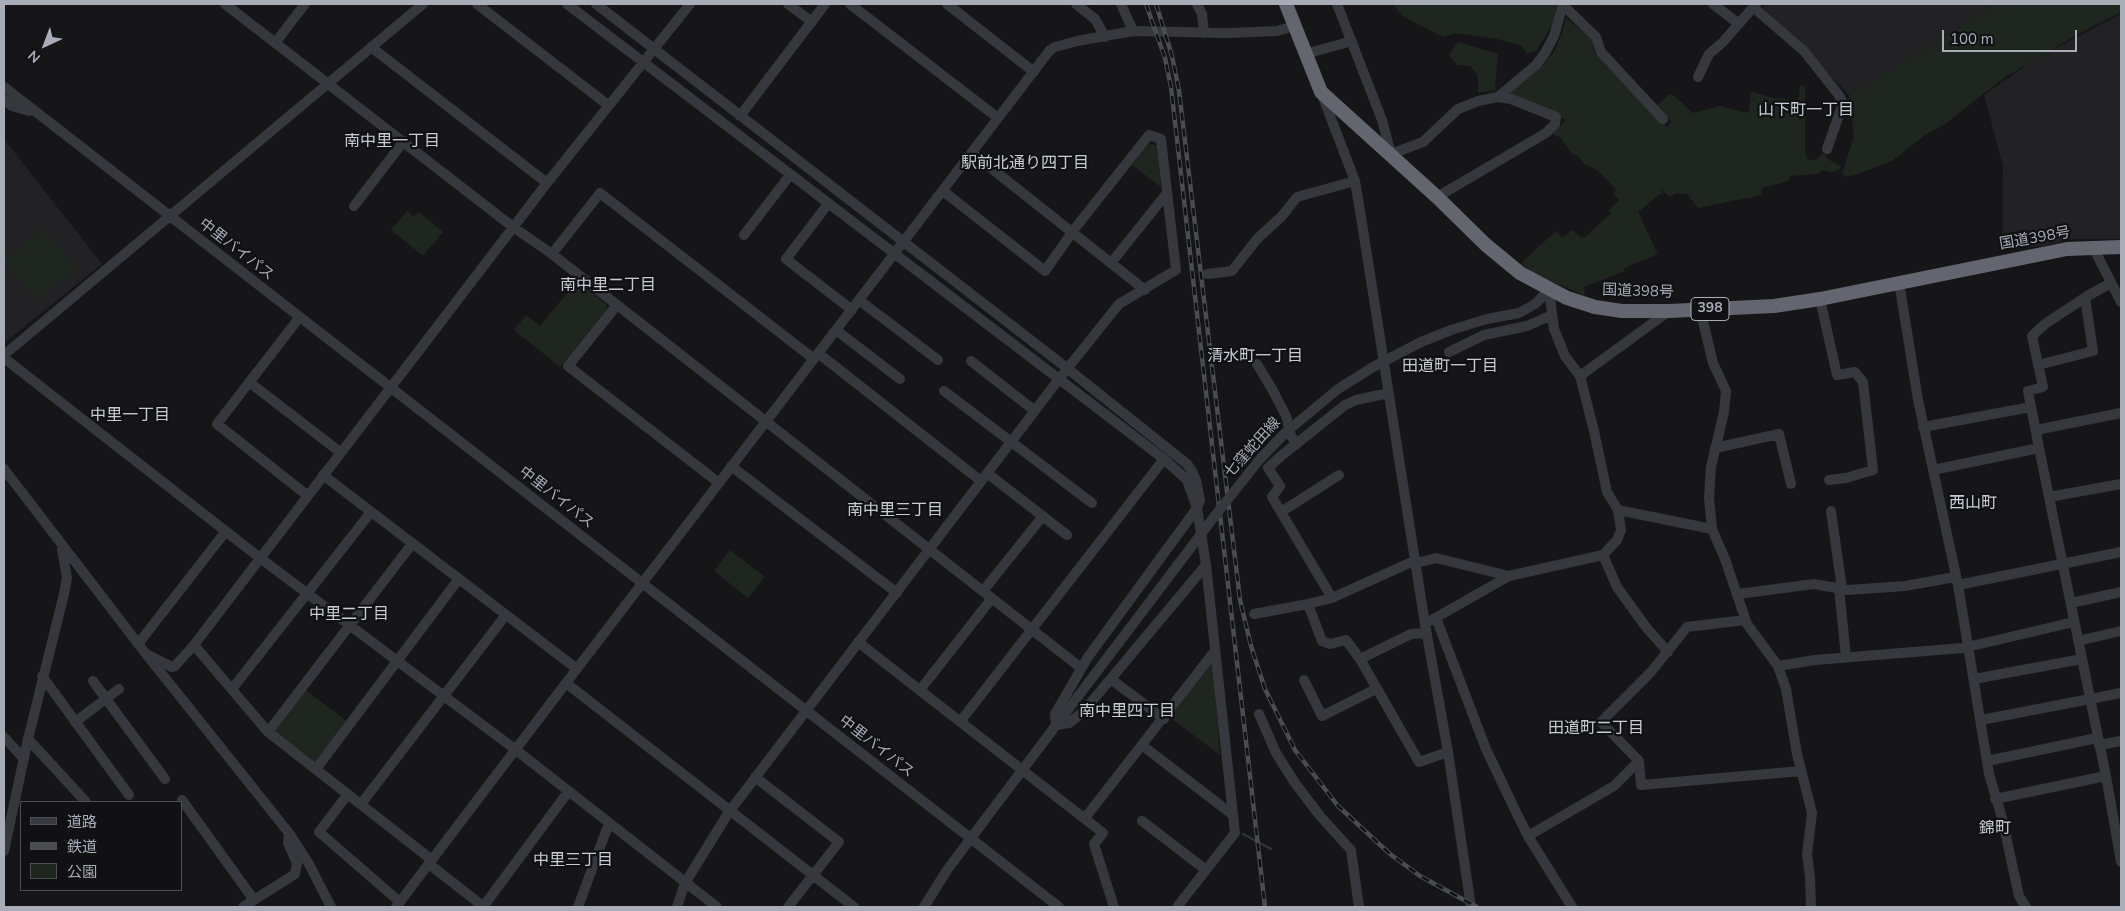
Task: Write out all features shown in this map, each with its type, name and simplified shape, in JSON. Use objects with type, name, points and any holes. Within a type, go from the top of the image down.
[{"type":"highway","name":"国道398号","points":[[1286,4],[1321,92],[1438,197],[1502,258],[1549,290],[1595,307],[1622,311],[1669,311],[1774,306],[1820,299],[2068,249],[2121,247]]},
{"type":"street","points":[[225,4],[513,227],[552,254],[1081,668]]},
{"type":"street","points":[[275,43],[305,4]]},
{"type":"street","points":[[424,4],[168,216],[4,356],[260,558],[516,750],[717,907]]},
{"type":"street","points":[[477,4],[608,104]]},
{"type":"street","points":[[566,4],[1164,458],[1187,480],[1197,508],[1206,565],[1235,833],[1177,907]]},
{"type":"street","points":[[596,4],[1187,464],[1196,480],[1198,488],[1200,500],[1197,508],[1081,668],[1055,714],[1056,725],[1069,723],[1083,712],[1112,680],[1206,565]]},
{"type":"street","points":[[146,654],[172,667],[194,645],[608,104],[690,4]]},
{"type":"street","points":[[788,4],[812,22]]},
{"type":"street","points":[[740,116],[825,4]]},
{"type":"street","points":[[850,4],[998,118]]},
{"type":"street","points":[[947,4],[1034,72]]},
{"type":"street","points":[[1076,4],[1095,19],[1105,37]]},
{"type":"street","points":[[1121,4],[1133,31]]},
{"type":"street","points":[[1197,4],[1202,14],[1204,33]]},
{"type":"street","points":[[1337,4],[1382,120],[1391,154],[1423,142],[1464,105],[1498,97],[1511,99],[1556,117],[1554,124],[1546,133],[1438,197]]},
{"type":"street","points":[[1498,97],[1536,65],[1545,53],[1554,36],[1563,4],[1596,37],[1601,52],[1663,119]]},
{"type":"street","points":[[1713,4],[1739,24]]},
{"type":"street","points":[[1698,77],[1709,54],[1723,42],[1755,6],[1804,51],[1842,101],[1842,109],[1827,149]]},
{"type":"street","points":[[348,794],[319,832],[398,905],[1050,50],[1055,47],[1133,31],[1204,33],[1276,31],[1294,26]]},
{"type":"street","points":[[1305,54],[1352,41]]},
{"type":"street","points":[[371,47],[547,183]]},
{"type":"street","name":"中里バイパス","points":[[4,87],[1058,907]]},
{"type":"street","points":[[1321,92],[1355,182],[1426,628],[1448,752],[1471,907]]},
{"type":"street","name":"中里バイパス","points":[[4,100],[12,106],[35,113]]},
{"type":"street","points":[[1336,130],[1345,121],[1358,124]]},
{"type":"street","points":[[677,907],[685,883],[729,812],[1059,379],[1120,304],[1176,270],[1161,139],[1149,135],[1045,271],[943,191]]},
{"type":"street","points":[[354,206],[404,141]]},
{"type":"street","points":[[972,153],[1145,290]]},
{"type":"street","points":[[744,235],[790,175]]},
{"type":"street","points":[[1207,274],[1232,271],[1257,239],[1282,216],[1297,197],[1355,182]]},
{"type":"street","points":[[552,254],[600,193],[816,356],[1068,535]]},
{"type":"street","points":[[1111,262],[1167,193]]},
{"type":"street","points":[[828,204],[786,259],[852,310]]},
{"type":"street","points":[[2093,247],[2121,302]]},
{"type":"street","points":[[1899,282],[1923,427],[1956,581],[1987,762],[1995,799],[2002,818],[2019,896],[2026,907]]},
{"type":"street","points":[[2111,284],[2085,298],[2046,324],[2032,336],[2043,387],[2028,391],[2106,776],[2121,862]]},
{"type":"street","points":[[1360,659],[1426,628],[1436,618],[1509,576],[1603,556],[1617,540],[1621,530],[1618,510],[1607,492],[1580,376],[1565,356],[1554,329],[1549,290]]},
{"type":"street","name":"七窪蛇田線","points":[[924,907],[947,870],[1022,769],[1217,513],[1279,439],[1338,389],[1373,367],[1421,342],[1478,322],[1519,313],[1535,304],[1549,290]]},
{"type":"street","points":[[2038,365],[2093,351],[2085,298]]},
{"type":"street","points":[[1820,299],[1837,375],[1855,372],[1863,382],[1873,470],[1846,478],[1829,480]]},
{"type":"street","points":[[859,300],[938,360]]},
{"type":"street","points":[[617,305],[568,366],[719,483]]},
{"type":"street","points":[[1700,309],[1713,363],[1726,391],[1724,412],[1711,467],[1709,498],[1712,529],[1738,594],[1745,620],[1755,637],[1778,666],[1786,688],[1801,771],[1812,813],[1807,854],[1811,907]]},
{"type":"street","points":[[1580,376],[1669,311]]},
{"type":"street","points":[[1449,352],[1484,334],[1527,326],[1552,315]]},
{"type":"street","points":[[299,318],[217,424],[308,496]]},
{"type":"street","points":[[836,330],[900,379]]},
{"type":"street","points":[[971,361],[1034,411]]},
{"type":"street","points":[[1257,364],[1286,416],[1291,436],[1297,444]]},
{"type":"street","points":[[249,382],[340,452]]},
{"type":"street","points":[[944,391],[1092,503]]},
{"type":"street","points":[[1332,598],[1272,497],[1280,486],[1268,468],[1345,405],[1356,400],[1389,393]]},
{"type":"street","points":[[1923,427],[2031,407]]},
{"type":"street","points":[[2036,430],[2121,413]]},
{"type":"street","points":[[1715,448],[1779,434],[1791,484]]},
{"type":"street","points":[[1933,470],[2039,448]]},
{"type":"street","points":[[960,722],[1164,458]]},
{"type":"street","points":[[731,466],[897,593]]},
{"type":"street","points":[[4,469],[138,644],[289,833],[309,864],[329,904],[330,901],[338,907]]},
{"type":"street","points":[[323,475],[505,616],[577,669]]},
{"type":"street","points":[[1281,512],[1339,475]]},
{"type":"street","points":[[2049,497],[2121,484]]},
{"type":"street","points":[[1618,510],[1712,529]]},
{"type":"street","points":[[1831,511],[1846,657]]},
{"type":"street","points":[[232,688],[371,512]]},
{"type":"street","points":[[920,690],[1043,516]]},
{"type":"street","points":[[138,644],[226,531]]},
{"type":"street","points":[[268,732],[412,544]]},
{"type":"street","points":[[4,851],[42,676],[67,578],[62,546]]},
{"type":"street","points":[[1738,594],[1814,584],[1840,589],[1956,581],[2062,564],[2121,552]]},
{"type":"street","points":[[1603,556],[1617,587],[1646,628],[1668,652]]},
{"type":"street","points":[[1254,614],[1332,598],[1416,562],[1436,558],[1509,576]]},
{"type":"street","points":[[316,769],[458,580]]},
{"type":"street","points":[[2071,603],[2121,592]]},
{"type":"street","points":[[1308,604],[1322,641],[1330,644],[1346,640],[1360,659],[1419,762],[1448,752]]},
{"type":"street","points":[[361,804],[505,616]]},
{"type":"street","points":[[1436,618],[1486,749],[1528,836],[1572,907]]},
{"type":"street","points":[[1745,620],[1687,627],[1651,672],[1601,722],[1638,761],[1642,785],[1801,771]]},
{"type":"street","points":[[1778,666],[1815,660],[1968,647],[2074,622]]},
{"type":"street","points":[[2078,641],[2121,631]]},
{"type":"street","points":[[858,642],[1103,833],[1094,844],[1114,907]]},
{"type":"street","points":[[194,645],[268,732],[361,804],[484,907],[568,792]]},
{"type":"street","points":[[1086,818],[1214,652]]},
{"type":"street","points":[[1974,679],[2082,658]]},
{"type":"street","points":[[42,676],[129,795]]},
{"type":"street","points":[[93,680],[165,778]]},
{"type":"street","points":[[1112,680],[1164,719]]},
{"type":"street","points":[[1304,680],[1322,716],[1376,689]]},
{"type":"street","points":[[566,683],[729,812],[854,907]]},
{"type":"street","points":[[76,722],[119,689]]},
{"type":"street","points":[[1981,720],[2121,693]]},
{"type":"street","points":[[1259,714],[1276,753],[1295,783],[1320,816],[1351,850],[1358,907]]},
{"type":"street","points":[[4,738],[24,759]]},
{"type":"street","points":[[28,739],[85,801]]},
{"type":"street","points":[[1987,762],[2098,741],[2121,741]]},
{"type":"street","points":[[1143,746],[1233,815]]},
{"type":"street","points":[[1528,836],[1614,786],[1638,761]]},
{"type":"street","points":[[1995,799],[2106,776]]},
{"type":"street","points":[[755,778],[839,842],[788,907]]},
{"type":"street","points":[[182,800],[254,900]]},
{"type":"street","points":[[1142,821],[1206,870]]},
{"type":"street","points":[[578,907],[609,824]]},
{"type":"street","points":[[242,907],[295,874],[297,863],[288,843],[289,833]]},
{"type":"shaded area","points":[[1767,4],[1998,4],[1849,95],[1807,51],[1762,9]]},
{"type":"shaded area","points":[[2121,14],[2121,239],[2073,239],[2042,246],[2002,250],[2003,166],[1984,95],[2035,59]]},
{"type":"shaded area","points":[[4,139],[102,264],[4,343]]},
{"type":"green space","points":[[1393,4],[1557,5],[1552,25],[1536,51],[1527,54],[1522,46],[1497,39],[1456,33],[1443,37],[1402,16]]},
{"type":"green space","points":[[1998,4],[2121,4],[2121,12],[2078,34],[2005,77],[1945,124],[1925,135],[1892,161],[1855,175],[1846,177],[1842,174],[1854,136],[1849,95]]},
{"type":"green space","points":[[1566,18],[1591,38],[1595,53],[1667,127],[1671,122],[1658,105],[1669,94],[1673,95],[1693,113],[1720,106],[1747,113],[1749,111],[1751,93],[1753,92],[1768,97],[1795,101],[1799,97],[1800,86],[1803,85],[1805,87],[1805,154],[1809,160],[1815,160],[1824,153],[1829,160],[1841,166],[1839,170],[1831,172],[1822,170],[1817,174],[1790,176],[1788,181],[1762,188],[1762,195],[1698,208],[1688,195],[1676,193],[1670,197],[1659,187],[1663,192],[1638,212],[1658,254],[1624,268],[1625,271],[1584,287],[1585,296],[1537,275],[1521,263],[1556,231],[1562,238],[1573,230],[1580,237],[1584,238],[1611,213],[1609,210],[1619,200],[1613,193],[1616,190],[1597,170],[1584,164],[1578,156],[1572,154],[1561,138],[1552,134],[1566,120],[1509,94],[1543,65],[1554,52],[1562,34]]},
{"type":"green space","points":[[1458,42],[1498,54],[1495,90],[1478,93],[1478,75],[1470,66],[1457,65],[1449,55]]},
{"type":"green space","points":[[1149,143],[1157,146],[1161,187],[1132,165]]},
{"type":"green space","points":[[407,211],[414,217],[419,212],[443,232],[423,256],[391,230]]},
{"type":"green space","points":[[45,229],[76,270],[34,301],[4,261]]},
{"type":"green space","points":[[577,281],[607,305],[607,309],[560,367],[514,330],[526,315],[540,326]]},
{"type":"green space","points":[[730,550],[765,577],[748,598],[714,571]]},
{"type":"green space","points":[[1213,658],[1220,755],[1168,716]]},
{"type":"green space","points":[[304,689],[348,722],[315,765],[272,732]]},
{"type":"waterway","points":[[1243,834],[1271,849]]},
{"type":"railway","points":[[1146,4],[1165,58],[1171,87],[1265,907]]},
{"type":"railway","points":[[1156,4],[1172,56],[1179,91],[1240,600],[1251,646],[1265,689],[1295,750],[1338,806],[1390,854],[1420,876],[1477,907]]},
{"type":"district","name":"山下町一丁目","points":[[1806,111]]},
{"type":"district","name":"南中里一丁目","points":[[392,142]]},
{"type":"district","name":"駅前北通り四丁目","points":[[1025,164]]},
{"type":"district","name":"南中里二丁目","points":[[608,286]]},
{"type":"district","name":"清水町一丁目","points":[[1255,357]]},
{"type":"district","name":"田道町一丁目","points":[[1450,367]]},
{"type":"district","name":"中里一丁目","points":[[130,416]]},
{"type":"district","name":"西山町","points":[[1973,504]]},
{"type":"district","name":"南中里三丁目","points":[[895,511]]},
{"type":"district","name":"中里二丁目","points":[[349,615]]},
{"type":"district","name":"南中里四丁目","points":[[1127,712]]},
{"type":"district","name":"田道町二丁目","points":[[1596,729]]},
{"type":"district","name":"錦町","points":[[1995,829]]},
{"type":"district","name":"中里三丁目","points":[[573,861]]}]
